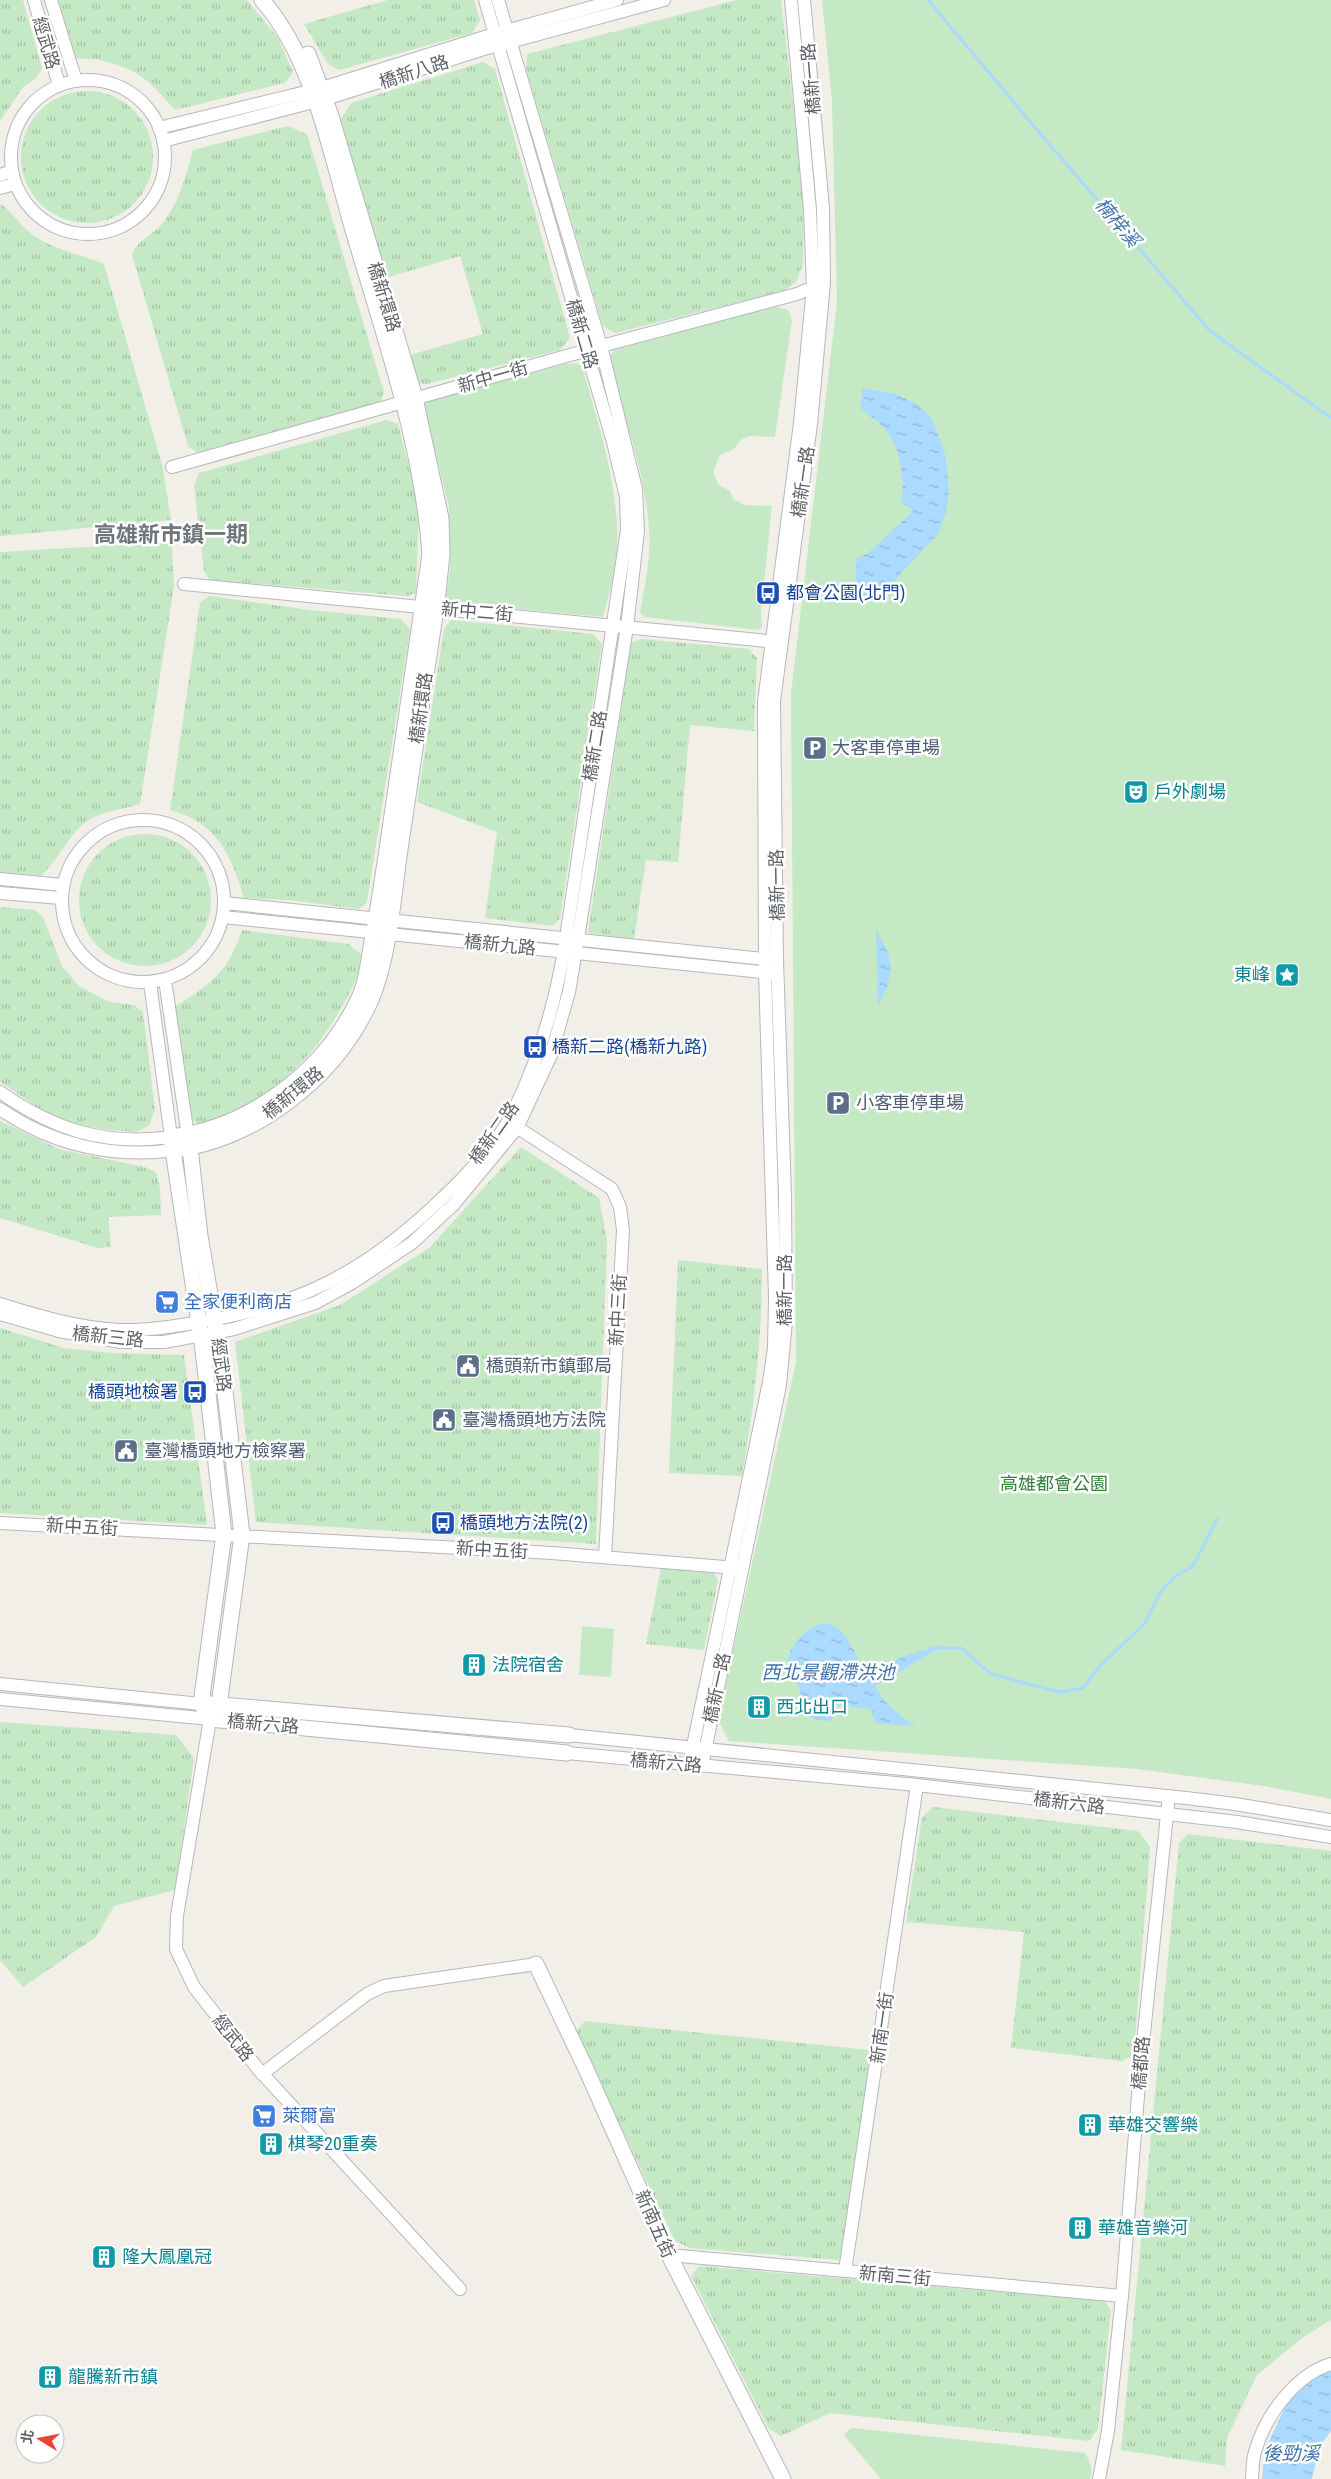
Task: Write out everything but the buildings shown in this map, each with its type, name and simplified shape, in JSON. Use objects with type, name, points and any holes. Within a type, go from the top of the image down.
[{"type":"street","name":"經武路","points":[[34,0],[59,85]]},
{"type":"street","name":"經武路","points":[[51,0],[76,81]]},
{"type":"street","name":"橋新環路","points":[[262,0],[294,44],[318,95]]},
{"type":"street","name":"橋新環路","points":[[0,1092],[44,1120],[69,1129],[137,1140],[173,1143],[234,1134],[291,1100],[336,1058],[369,1004],[377,982],[382,926],[429,608],[442,554],[441,518],[409,400],[302,40],[275,0]]},
{"type":"street","name":"橋新二路","points":[[200,1329],[315,1303],[379,1266],[412,1243],[454,1204],[512,1124],[547,1028],[570,946],[620,627],[638,531],[636,489],[601,346],[502,38],[485,0]]},
{"type":"street","name":"橋新二路","points":[[498,0],[502,38],[614,442],[626,497],[627,537],[620,627]]},
{"type":"street","name":"橋新八路","points":[[161,134],[318,95],[617,0]]},
{"type":"street","name":"橋新八路","points":[[502,38],[664,0]]},
{"type":"street","name":"橋新一路","points":[[791,0],[810,210],[819,285]]},
{"type":"street","name":"橋新一路","points":[[696,1766],[736,1568],[780,1385],[785,1347],[785,1196],[771,966],[764,702],[776,642],[805,424],[819,285],[823,208],[804,0]]},
{"type":"street","points":[[0,188],[9,177],[12,145],[20,120],[36,99],[59,85],[76,81],[101,81],[125,89],[145,105],[161,134],[164,159],[161,181],[151,201],[136,217],[106,232],[84,234],[55,226],[42,220],[26,204],[9,177]]},
{"type":"street","name":"新中一街","points":[[172,467],[601,346],[797,294],[819,285]]},
{"type":"street","name":"新中二街","points":[[184,584],[776,642]]},
{"type":"street","points":[[146,819],[178,827],[194,837],[207,850],[217,866],[222,884],[224,903],[222,917],[217,934],[202,956],[182,973],[165,980],[130,982],[111,976],[94,967],[80,953],[69,936],[63,918],[62,885],[70,863],[84,844],[102,830],[123,821],[146,819]]},
{"type":"street","points":[[0,879],[62,885]]},
{"type":"street","points":[[0,893],[61,898]]},
{"type":"street","name":"橋新九路","points":[[224,903],[382,926],[771,966]]},
{"type":"street","name":"橋新九路","points":[[222,917],[382,926]]},
{"type":"street","name":"經武路","points":[[165,980],[189,1141],[200,1236],[216,1326],[242,1535],[219,1705],[210,1720],[177,1916],[176,1949],[194,1987],[262,2074],[460,2288]]},
{"type":"street","name":"經武路","points":[[150,982],[200,1329],[224,1534],[201,1704]]},
{"type":"street","name":"橋新環路","points":[[0,1108],[19,1122],[78,1146],[150,1153],[173,1143]]},
{"type":"street","name":"新中三街","points":[[512,1124],[612,1189],[620,1207],[623,1230],[605,1557]]},
{"type":"street","name":"橋新三路","points":[[0,1304],[63,1322],[118,1330],[200,1329]]},
{"type":"street","name":"橋新三路","points":[[0,1314],[58,1331],[121,1342],[164,1342],[200,1329]]},
{"type":"street","name":"新中五街","points":[[0,1523],[242,1535],[605,1557],[736,1568]]},
{"type":"street","name":"橋新六路","points":[[0,1684],[201,1704],[569,1735],[1169,1796],[1235,1804],[1331,1820]]},
{"type":"street","name":"橋新六路","points":[[0,1699],[696,1766],[917,1785],[1166,1814],[1331,1837]]},
{"type":"street","points":[[201,1704],[210,1720]]},
{"type":"street","name":"新南一街","points":[[845,2271],[917,1785]]},
{"type":"street","name":"橋都路","points":[[1099,2479],[1108,2431],[1122,2296],[1140,2071],[1169,1796]]},
{"type":"street","points":[[262,2074],[367,1994],[384,1986],[536,1964]]},
{"type":"street","name":"新南五街","points":[[536,1964],[586,2069],[669,2255],[784,2479]]},
{"type":"street","name":"新南三街","points":[[669,2255],[1122,2296]]},
{"type":"street","points":[[1252,2479],[1254,2453],[1269,2419],[1289,2392],[1318,2368],[1331,2364]]},
{"type":"green space","points":[[0,0],[23,0],[42,68],[36,78],[23,87],[0,121]]},
{"type":"green space","points":[[58,0],[247,0],[278,38],[293,72],[285,83],[175,110],[150,83],[135,72],[100,60],[74,57]]},
{"type":"green space","points":[[388,0],[474,0],[480,20],[472,33],[339,70],[328,64],[304,24]]},
{"type":"green space","points":[[737,0],[781,0],[804,197],[803,264],[796,282],[784,291],[615,333],[603,326],[526,69],[527,54]]},
{"type":"green space","name":"高雄都會公園","points":[[822,0],[1331,0],[1331,1799],[1264,1786],[1137,1769],[729,1741],[718,1720],[796,1362],[791,694],[837,302],[832,101]]},
{"type":"green space","points":[[483,62],[495,69],[570,338],[560,350],[427,384],[418,383],[410,355],[483,334],[460,256],[385,278],[342,132],[341,119],[351,103]]},
{"type":"green space","points":[[87,91],[112,96],[124,102],[142,120],[148,132],[153,157],[148,182],[142,194],[124,212],[112,218],[87,223],[62,218],[50,212],[32,194],[26,182],[21,157],[26,132],[32,120],[50,102],[62,96]]},
{"type":"green space","points":[[288,126],[307,134],[384,392],[381,402],[199,454],[188,446],[132,255],[137,246],[161,225],[173,208],[188,170],[193,150]]},
{"type":"green space","points":[[0,204],[24,228],[46,243],[104,264],[163,468],[171,520],[0,536]]},
{"type":"green space","points":[[774,306],[788,310],[792,320],[775,437],[750,436],[742,439],[734,449],[720,455],[713,472],[719,485],[730,491],[733,499],[745,505],[772,506],[761,611],[762,627],[758,630],[644,617],[640,612],[649,550],[647,507],[633,442],[608,358],[615,350]]},
{"type":"green space","points":[[578,363],[583,369],[602,436],[615,504],[617,550],[610,592],[603,617],[445,602],[450,570],[449,507],[423,403],[566,364]]},
{"type":"green space","points":[[387,420],[398,424],[419,505],[416,593],[407,596],[210,580],[204,571],[194,485],[199,473]]},
{"type":"green space","points":[[172,542],[174,586],[140,804],[92,818],[84,823],[41,876],[0,872],[0,552]]},
{"type":"green space","points":[[209,596],[310,610],[401,619],[410,629],[367,902],[359,909],[288,900],[244,898],[228,855],[211,832],[200,823],[170,810],[200,603]]},
{"type":"green space","points":[[451,620],[593,634],[602,644],[560,918],[553,926],[485,918],[497,832],[417,802],[444,629]]},
{"type":"green space","points":[[642,639],[749,649],[757,658],[754,731],[690,725],[678,862],[646,860],[634,939],[588,933],[631,643]]},
{"type":"green space","points":[[145,834],[170,839],[182,845],[200,863],[206,875],[211,900],[206,925],[200,937],[182,955],[170,961],[145,966],[120,961],[108,955],[90,937],[84,925],[79,900],[84,875],[90,863],[108,845],[120,839]]},
{"type":"green space","points":[[0,907],[35,910],[43,917],[62,966],[80,987],[110,1002],[134,1005],[143,1012],[155,1110],[149,1125],[137,1132],[101,1129],[59,1121],[0,1082]]},
{"type":"green space","points":[[242,930],[348,944],[361,954],[359,969],[351,990],[328,1030],[298,1066],[261,1096],[241,1108],[197,1124],[186,1113],[174,1007],[199,991],[217,976],[230,957]]},
{"type":"green space","points":[[0,1121],[59,1149],[144,1167],[156,1172],[160,1188],[161,1215],[108,1217],[111,1247],[98,1248],[0,1218]]},
{"type":"green space","points":[[521,1147],[599,1198],[607,1240],[596,1544],[256,1522],[235,1342],[340,1305],[429,1248]]},
{"type":"green space","points":[[678,1260],[762,1269],[761,1322],[750,1424],[742,1476],[669,1473]]},
{"type":"green space","points":[[0,1328],[64,1348],[113,1353],[184,1355],[207,1525],[0,1513]]},
{"type":"green space","points":[[661,1568],[713,1571],[718,1580],[704,1650],[646,1644]]},
{"type":"green space","points":[[582,1626],[614,1629],[611,1677],[579,1675]]},
{"type":"green space","points":[[0,1722],[176,1735],[194,1758],[175,1890],[114,1906],[96,1937],[23,1987],[0,1960]]},
{"type":"green space","points":[[934,1807],[1138,1831],[1150,1847],[1134,2054],[1122,2061],[1011,2048],[1024,1932],[906,1922],[922,1817]]},
{"type":"green space","points":[[1188,1834],[1331,1851],[1331,2320],[1302,2338],[1257,2375],[1227,2438],[1225,2466],[1121,2450],[1179,1843]]},
{"type":"green space","points":[[585,2021],[869,2050],[873,2054],[845,2253],[838,2260],[690,2248],[675,2241],[576,2031]]},
{"type":"green space","points":[[699,2266],[1105,2301],[1111,2311],[1098,2429],[1089,2441],[830,2413],[781,2436],[769,2429],[691,2276]]},
{"type":"green space","points":[[851,2428],[1085,2453],[1090,2465],[1091,2475],[1090,2479],[881,2479],[844,2435]]},
{"type":"water","points":[[862,388],[897,394],[918,405],[932,419],[945,454],[949,490],[946,511],[939,533],[893,582],[863,596],[856,583],[857,558],[867,554],[913,511],[901,502],[902,473],[894,443],[881,424],[861,409]]},
{"type":"water","points":[[876,930],[886,950],[890,967],[888,984],[878,1005]]},
{"type":"water","name":"西北景觀滯洪池","points":[[826,1623],[840,1630],[846,1637],[868,1673],[904,1656],[946,1644],[875,1686],[892,1709],[916,1726],[875,1723],[871,1709],[835,1705],[832,1721],[813,1719],[802,1714],[799,1688],[789,1670],[790,1654],[793,1646],[804,1633],[811,1628]]},
{"type":"water","name":"後勁溪","points":[[1331,2367],[1331,2431],[1319,2447],[1312,2479],[1262,2479],[1265,2450],[1288,2401],[1325,2369]]},
{"type":"waterway","name":"楠梓溪","points":[[928,0],[1210,331],[1331,418]]},
{"type":"waterway","points":[[931,1648],[961,1648],[991,1674],[1060,1692],[1083,1688],[1101,1665],[1145,1623],[1160,1593],[1173,1578],[1193,1566],[1217,1519]]},
{"type":"place","name":"都會公園(北門)","points":[[768,593]]},
{"type":"place","name":"大客車停車場","points":[[815,748]]},
{"type":"place","name":"戶外劇場","points":[[1136,792]]},
{"type":"place","name":"東峰","points":[[1287,975]]},
{"type":"place","name":"橋新二路(橋新九路)","points":[[535,1047]]},
{"type":"place","name":"小客車停車場","points":[[838,1103]]},
{"type":"place","name":"全家便利商店","points":[[167,1302]]},
{"type":"place","name":"橋頭新市鎮郵局","points":[[468,1366]]},
{"type":"place","name":"橋頭地檢署","points":[[195,1392]]},
{"type":"place","name":"臺灣橋頭地方法院","points":[[444,1420]]},
{"type":"place","name":"臺灣橋頭地方檢察署","points":[[126,1451]]},
{"type":"place","name":"橋頭地方法院(2)","points":[[443,1523]]},
{"type":"place","name":"法院宿舍","points":[[474,1665]]},
{"type":"place","name":"西北出口","points":[[759,1707]]},
{"type":"place","name":"萊爾富","points":[[264,2116]]},
{"type":"place","name":"華雄交響樂","points":[[1090,2125]]},
{"type":"place","name":"棋琴20重奏","points":[[271,2144]]},
{"type":"place","name":"華雄音樂河","points":[[1080,2228]]},
{"type":"place","name":"隆大鳳凰冠","points":[[104,2257]]},
{"type":"place","name":"龍騰新市鎮","points":[[50,2377]]},
{"type":"district","name":"高雄新市鎮一期","points":[[171,534]]}]
